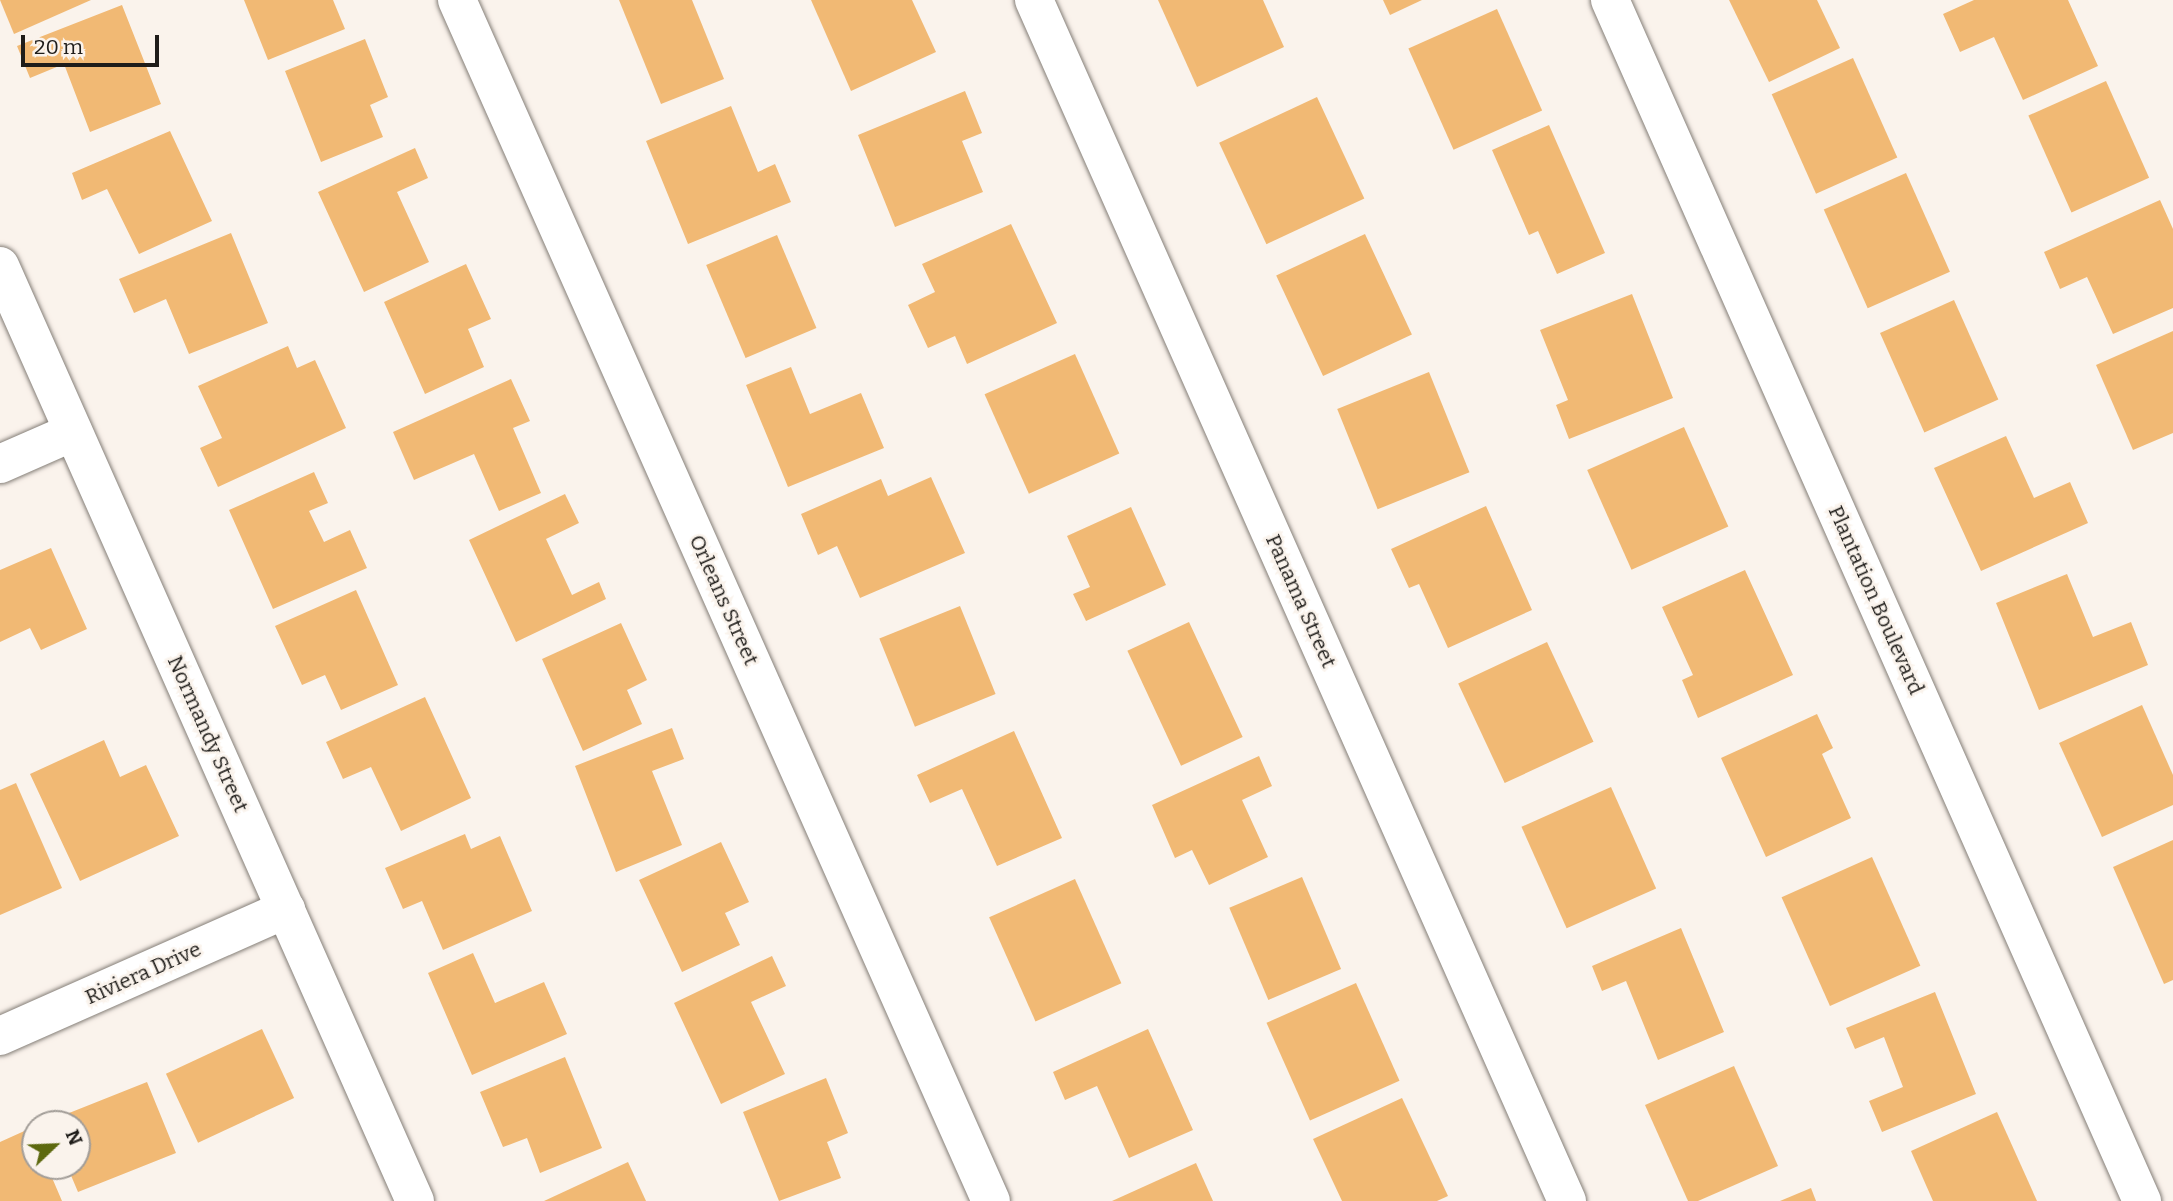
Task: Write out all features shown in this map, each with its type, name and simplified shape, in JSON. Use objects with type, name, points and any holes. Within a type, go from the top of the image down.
[{"type":"street","name":"Orleans Street","points":[[457,0],[991,1201]]},
{"type":"street","name":"Panama Street","points":[[1034,0],[1567,1201]]},
{"type":"street","name":"Plantation Boulevard","points":[[1610,0],[2142,1201]]},
{"type":"street","name":"Normandy Street","points":[[0,266],[415,1201]]},
{"type":"street","points":[[0,464],[73,432]]},
{"type":"street","name":"Riviera Drive","points":[[0,1036],[286,909]]},
{"type":"building","points":[[0,0],[91,0],[14,34]]},
{"type":"building","points":[[244,0],[333,0],[345,29],[268,60]]},
{"type":"building","points":[[619,0],[692,0],[724,79],[661,104]]},
{"type":"building","points":[[811,0],[912,0],[936,52],[851,91]]},
{"type":"building","points":[[1158,0],[1263,0],[1284,47],[1197,87]]},
{"type":"building","points":[[1383,0],[1422,0],[1390,15]]},
{"type":"building","points":[[1729,0],[1817,0],[1840,48],[1769,82]]},
{"type":"building","points":[[1974,0],[2068,0],[2098,66],[2023,100],[1994,37],[1960,52],[1943,14]]},
{"type":"building","points":[[122,5],[161,104],[90,132],[64,64],[30,78],[17,46]]},
{"type":"building","points":[[1497,9],[1542,110],[1454,150],[1408,48]]},
{"type":"building","points":[[365,39],[388,97],[370,105],[383,137],[321,162],[285,71]]},
{"type":"building","points":[[1853,58],[1897,158],[1816,194],[1772,94]]},
{"type":"building","points":[[2106,81],[2149,178],[2071,212],[2028,116]]},
{"type":"building","points":[[965,91],[982,133],[962,141],[983,192],[895,227],[858,135]]},
{"type":"building","points":[[1317,97],[1364,199],[1266,244],[1219,143]]},
{"type":"building","points":[[731,106],[758,172],[775,164],[791,202],[688,244],[646,141]]},
{"type":"building","points":[[1549,125],[1605,253],[1557,274],[1538,231],[1529,235],[1492,150]]},
{"type":"building","points":[[170,131],[212,221],[139,254],[107,189],[82,200],[72,173]]},
{"type":"building","points":[[415,148],[428,178],[397,192],[429,262],[364,292],[318,192]]},
{"type":"building","points":[[1906,173],[1950,272],[1868,308],[1824,210]]},
{"type":"building","points":[[2160,200],[2173,229],[2173,308],[2113,334],[2087,277],[2060,289],[2044,252]]},
{"type":"building","points":[[1011,224],[1057,323],[967,364],[955,336],[928,348],[908,305],[935,292],[922,264]]},
{"type":"building","points":[[231,233],[268,323],[189,354],[166,299],[134,313],[119,279]]},
{"type":"building","points":[[1365,234],[1412,335],[1323,376],[1276,275]]},
{"type":"building","points":[[777,235],[816,328],[746,358],[706,265]]},
{"type":"building","points":[[466,264],[491,319],[468,329],[484,367],[425,394],[384,302]]},
{"type":"building","points":[[1632,294],[1673,398],[1569,439],[1556,405],[1568,400],[1540,330]]},
{"type":"building","points":[[1954,300],[1998,400],[1924,433],[1880,333]]},
{"type":"building","points":[[2173,331],[2173,433],[2133,450],[2096,365]]},
{"type":"building","points":[[288,346],[297,368],[315,360],[346,428],[218,487],[200,448],[222,438],[198,386]]},
{"type":"building","points":[[1075,354],[1119,454],[1029,494],[985,394]]},
{"type":"building","points":[[791,367],[810,414],[861,393],[884,448],[788,487],[746,385]]},
{"type":"building","points":[[1429,372],[1469,472],[1378,509],[1337,409]]},
{"type":"building","points":[[511,379],[530,421],[513,428],[541,493],[499,511],[474,454],[414,480],[393,432]]},
{"type":"building","points":[[1684,427],[1728,527],[1631,570],[1587,470]]},
{"type":"building","points":[[2006,436],[2034,498],[2070,482],[2088,523],[1981,571],[1934,468]]},
{"type":"building","points":[[314,472],[328,503],[309,511],[324,542],[350,530],[367,568],[273,609],[229,510]]},
{"type":"building","points":[[931,477],[965,553],[860,598],[837,546],[818,555],[801,514],[881,479],[888,496]]},
{"type":"building","points":[[565,494],[579,523],[546,539],[572,595],[599,582],[606,599],[516,642],[469,540]]},
{"type":"building","points":[[1486,506],[1532,610],[1448,648],[1419,584],[1409,588],[1391,549]]},
{"type":"building","points":[[1131,507],[1166,585],[1086,621],[1073,594],[1090,587],[1067,536]]},
{"type":"building","points":[[51,548],[87,629],[41,650],[30,628],[0,642],[0,570]]},
{"type":"building","points":[[1745,570],[1793,675],[1698,718],[1682,680],[1693,675],[1662,607]]},
{"type":"building","points":[[2067,574],[2093,637],[2131,622],[2148,665],[2039,710],[1996,603]]},
{"type":"building","points":[[356,590],[398,685],[341,710],[325,675],[302,685],[275,626]]},
{"type":"building","points":[[960,606],[996,694],[915,727],[879,639]]},
{"type":"building","points":[[1189,622],[1243,737],[1181,766],[1127,651]]},
{"type":"building","points":[[621,623],[647,680],[627,690],[642,724],[583,751],[542,659]]},
{"type":"building","points":[[1547,642],[1593,742],[1505,783],[1458,683]]},
{"type":"building","points":[[425,697],[471,798],[401,831],[371,767],[343,779],[326,742]]},
{"type":"building","points":[[2142,705],[2173,775],[2173,805],[2102,837],[2059,743]]},
{"type":"building","points":[[1817,714],[1833,748],[1822,754],[1851,818],[1766,857],[1721,758]]},
{"type":"building","points":[[672,728],[684,759],[652,771],[682,845],[616,872],[575,766]]},
{"type":"building","points":[[1014,731],[1062,838],[997,866],[962,789],[930,803],[917,775]]},
{"type":"building","points":[[104,740],[120,777],[146,765],[179,836],[80,881],[30,774]]},
{"type":"building","points":[[1259,756],[1272,786],[1242,800],[1268,857],[1209,885],[1192,850],[1175,858],[1152,805]]},
{"type":"building","points":[[16,783],[62,888],[0,915],[0,790]]},
{"type":"building","points":[[1611,787],[1656,888],[1567,928],[1521,827]]},
{"type":"building","points":[[465,834],[471,849],[500,836],[532,911],[443,950],[422,901],[403,909],[385,868]]},
{"type":"building","points":[[2173,840],[2173,980],[2164,984],[2113,867]]},
{"type":"building","points":[[721,842],[749,902],[725,913],[740,945],[682,972],[639,880]]},
{"type":"building","points":[[1872,857],[1920,966],[1830,1006],[1782,897]]},
{"type":"building","points":[[1302,877],[1341,969],[1268,1000],[1229,908]]},
{"type":"building","points":[[1075,879],[1121,983],[1035,1021],[989,917]]},
{"type":"building","points":[[1681,928],[1724,1032],[1658,1060],[1626,981],[1602,991],[1592,966]]},
{"type":"building","points":[[473,953],[495,1003],[544,982],[567,1034],[472,1075],[428,973]]},
{"type":"building","points":[[772,956],[786,986],[751,1002],[785,1074],[721,1104],[674,1003]]},
{"type":"building","points":[[1356,983],[1400,1081],[1310,1121],[1266,1023]]},
{"type":"building","points":[[1935,992],[1976,1094],[1882,1132],[1869,1101],[1903,1087],[1884,1037],[1855,1049],[1846,1028]]},
{"type":"building","points":[[262,1029],[294,1098],[198,1143],[166,1074]]},
{"type":"building","points":[[1148,1029],[1193,1130],[1129,1158],[1097,1086],[1065,1100],[1053,1072]]},
{"type":"building","points":[[565,1057],[602,1148],[540,1173],[527,1138],[503,1147],[480,1092]]},
{"type":"building","points":[[1734,1066],[1778,1166],[1698,1201],[1688,1201],[1645,1105]]},
{"type":"building","points":[[826,1078],[848,1133],[827,1142],[841,1178],[779,1201],[743,1112]]},
{"type":"building","points":[[147,1082],[176,1153],[78,1192],[73,1180],[91,1180],[91,1110],[77,1110]]},
{"type":"building","points":[[1402,1098],[1448,1196],[1437,1201],[1342,1201],[1313,1139]]},
{"type":"building","points":[[1997,1112],[2037,1201],[1933,1201],[1911,1151]]},
{"type":"building","points":[[21,1133],[21,1180],[53,1180],[62,1201],[0,1201],[0,1142]]},
{"type":"building","points":[[628,1162],[646,1201],[544,1201]]},
{"type":"building","points":[[1196,1163],[1213,1201],[1112,1201]]},
{"type":"building","points":[[1811,1188],[1816,1201],[1780,1201]]}]
